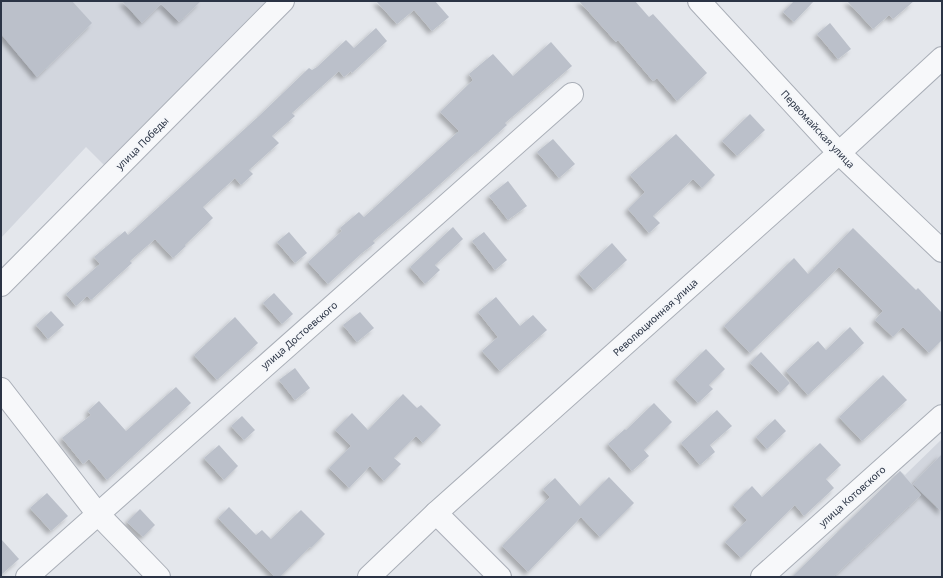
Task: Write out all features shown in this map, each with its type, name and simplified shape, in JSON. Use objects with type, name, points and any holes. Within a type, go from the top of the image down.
[{"type":"street","name":"улица Победы","points":[[1,285],[283,1]]},
{"type":"street","name":"Первомайская улица","points":[[699,1],[839,153],[942,251]]},
{"type":"street","name":"Революционная улица","points":[[369,577],[436,513],[839,153],[942,58]]},
{"type":"street","name":"улица Достоевского","points":[[27,577],[572,94]]},
{"type":"street","points":[[1,389],[98,513],[159,577]]},
{"type":"street","name":"улица Котовского","points":[[762,577],[942,416]]},
{"type":"street","points":[[436,513],[500,577]]},
{"type":"shaded area","points":[[1,1],[270,1],[106,167],[86,147],[1,238]]},
{"type":"shaded area","points":[[942,439],[942,577],[792,577],[900,471],[905,475]]},
{"type":"building","points":[[1,1],[72,1],[92,23],[37,77],[1,34]]},
{"type":"building","points":[[122,1],[201,1],[179,22],[161,4],[142,23]]},
{"type":"building","points":[[376,1],[435,1],[449,17],[432,31],[414,10],[397,24]]},
{"type":"building","points":[[579,1],[635,1],[649,17],[653,14],[707,73],[677,101],[657,78],[653,81],[618,40],[616,42]]},
{"type":"building","points":[[794,1],[814,1],[794,22],[783,12]]},
{"type":"building","points":[[847,1],[914,1],[893,19],[889,15],[873,29]]},
{"type":"building","points":[[830,23],[851,49],[838,59],[817,34]]},
{"type":"building","points":[[376,28],[387,41],[352,73],[351,71],[344,77],[339,71],[292,113],[295,116],[272,136],[279,143],[249,170],[253,174],[241,185],[235,178],[203,207],[213,218],[185,245],[186,246],[173,258],[155,239],[130,261],[132,263],[91,300],[87,296],[76,306],[66,294],[100,264],[94,257],[125,231],[128,235],[259,116],[309,68],[312,70],[317,67],[346,40],[354,48]]},
{"type":"building","points":[[551,42],[572,66],[505,123],[507,125],[373,241],[375,243],[328,284],[308,262],[342,231],[340,228],[359,212],[364,217],[459,131],[440,112],[473,80],[469,74],[493,54],[513,76]]},
{"type":"building","points":[[750,114],[765,130],[737,156],[722,141]]},
{"type":"building","points":[[676,134],[715,175],[702,188],[693,179],[653,216],[660,223],[649,233],[628,209],[645,192],[630,175]]},
{"type":"building","points":[[553,139],[575,164],[559,178],[537,152]]},
{"type":"building","points":[[508,181],[527,206],[508,220],[489,196]]},
{"type":"building","points":[[453,227],[463,239],[435,265],[440,270],[425,284],[410,267]]},
{"type":"building","points":[[853,228],[916,290],[918,288],[942,313],[942,340],[929,353],[903,327],[893,337],[875,320],[883,311],[839,267],[750,353],[724,326],[794,258],[808,274]]},
{"type":"building","points":[[289,232],[307,253],[295,263],[277,242]]},
{"type":"building","points":[[484,232],[507,260],[495,270],[472,241]]},
{"type":"building","points":[[612,243],[627,260],[594,290],[579,274]]},
{"type":"building","points":[[274,293],[293,314],[282,324],[263,303]]},
{"type":"building","points":[[496,297],[520,326],[533,315],[547,330],[500,371],[482,351],[498,337],[478,312]]},
{"type":"building","points":[[51,311],[64,325],[48,339],[36,325]]},
{"type":"building","points":[[360,312],[374,328],[357,342],[343,325]]},
{"type":"building","points":[[235,317],[258,343],[217,380],[194,355]]},
{"type":"building","points":[[850,327],[864,343],[808,395],[786,371],[818,341],[826,350]]},
{"type":"building","points":[[706,349],[725,369],[709,385],[713,389],[698,403],[675,379]]},
{"type":"building","points":[[761,352],[790,383],[780,393],[750,363]]},
{"type":"building","points":[[295,368],[310,388],[295,400],[279,380]]},
{"type":"building","points":[[883,375],[907,400],[862,441],[839,417]]},
{"type":"building","points":[[176,387],[191,403],[107,480],[89,459],[83,464],[62,438],[91,415],[88,411],[99,401],[126,431]]},
{"type":"building","points":[[403,394],[417,408],[421,405],[441,425],[423,443],[416,436],[394,458],[401,464],[384,481],[370,466],[349,488],[329,468],[351,446],[335,430],[352,413],[368,430]]},
{"type":"building","points":[[654,403],[672,422],[644,450],[649,456],[632,471],[608,444],[625,429],[626,430]]},
{"type":"building","points":[[717,410],[732,426],[710,445],[715,452],[700,465],[681,443]]},
{"type":"building","points":[[242,416],[255,430],[244,440],[231,426]]},
{"type":"building","points":[[775,419],[786,431],[767,449],[756,437]]},
{"type":"building","points":[[820,443],[841,465],[826,479],[834,488],[804,516],[795,505],[741,558],[725,542],[747,520],[733,505],[752,486],[762,497]]},
{"type":"building","points":[[219,445],[238,466],[224,480],[204,458]]},
{"type":"building","points":[[942,454],[942,512],[913,484]]},
{"type":"building","points":[[900,471],[921,495],[833,577],[792,577]]},
{"type":"building","points":[[609,477],[634,503],[600,537],[581,517],[528,572],[502,546],[550,497],[543,489],[555,478],[580,506]]},
{"type":"building","points":[[47,493],[68,516],[51,531],[30,508]]},
{"type":"building","points":[[229,507],[256,535],[262,530],[271,539],[301,510],[325,534],[280,577],[275,577],[218,518]]},
{"type":"building","points":[[140,509],[155,525],[143,537],[127,522]]},
{"type":"building","points":[[1,539],[19,559],[1,575]]}]
